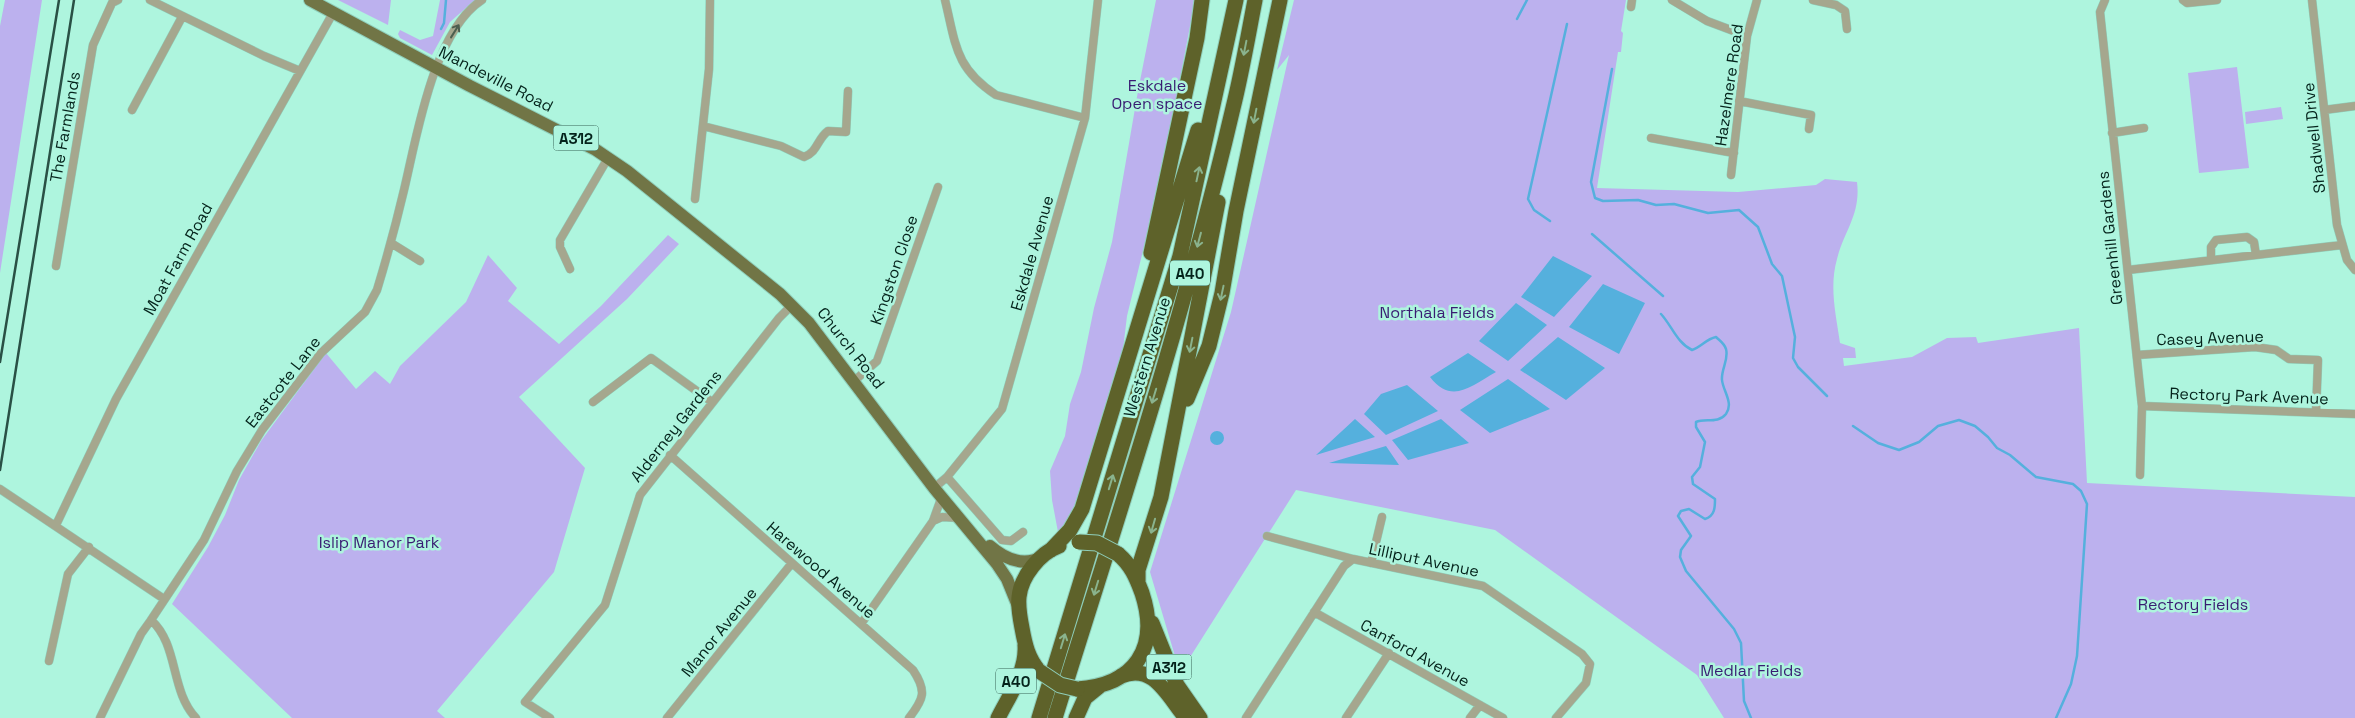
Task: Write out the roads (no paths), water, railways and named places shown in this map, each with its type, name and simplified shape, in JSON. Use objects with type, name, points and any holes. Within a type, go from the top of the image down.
[{"type":"highway","points":[[1128,357],[1197,38],[1202,0]]},
{"type":"highway","name":"Western Avenue","points":[[1039,718],[1180,256],[1236,0]]},
{"type":"highway","name":"Western Avenue","points":[[1055,718],[1190,273],[1233,107],[1255,0]]},
{"type":"highway","points":[[1175,428],[1209,346],[1222,293],[1238,201],[1280,0]]},
{"type":"highway","name":"A40","points":[[1048,552],[1070,530],[1082,510],[1230,30]]},
{"type":"highway","name":"A40","points":[[1138,581],[1138,570],[1161,497],[1175,428],[1213,230],[1233,107]]},
{"type":"highway","name":"A312","points":[[1186,718],[1165,690],[1151,676],[1134,672],[1092,687],[1077,688],[1060,685],[1039,671],[1031,660],[1024,641],[1020,614],[1021,588],[1032,568],[1048,552],[1079,542],[1096,543],[1118,554],[1129,564],[1138,581],[1170,669],[1186,700],[1200,718]]},
{"type":"highway","name":"A312","points":[[1112,680],[1133,666],[1145,649],[1150,628],[1147,610]]},
{"type":"highway","name":"A40","points":[[998,718],[1019,674],[1024,656],[1024,641]]},
{"type":"highway","points":[[1076,718],[1085,698],[1112,680]]},
{"type":"main road","name":"Mandeville Road","points":[[310,0],[437,68],[568,134],[608,158],[684,218]]},
{"type":"main road","name":"Church Road","points":[[684,218],[792,305],[854,381],[938,492],[963,521]]},
{"type":"main road","name":"A312","points":[[963,521],[994,550],[1010,559],[1031,561],[1048,552]]},
{"type":"main road","name":"A312","points":[[963,521],[1003,572],[1014,595],[1020,614]]},
{"type":"street","name":"The Farmlands","points":[[56,266],[93,45],[112,3],[118,0]]},
{"type":"street","points":[[150,0],[264,56],[300,71]]},
{"type":"street","name":"Eastcote Lane","points":[[100,718],[141,634],[204,540],[237,471],[262,430],[321,353],[365,312],[377,290],[391,243],[430,84],[454,30],[474,5],[482,0]]},
{"type":"street","points":[[695,199],[710,60],[710,0]]},
{"type":"street","points":[[945,0],[959,58],[967,70],[985,87],[996,95],[1085,118]]},
{"type":"street","name":"Eskdale Avenue","points":[[938,492],[947,477],[1002,409],[1085,118],[1098,0]]},
{"type":"street","points":[[1672,0],[1706,21],[1747,36]]},
{"type":"street","name":"Hazelmere Road","points":[[1731,175],[1747,36],[1757,0]]},
{"type":"street","points":[[1812,0],[1836,5],[1845,11],[1848,29]]},
{"type":"street","name":"Greenhill Gardens","points":[[2105,0],[2100,12],[2142,406],[2140,475]]},
{"type":"street","points":[[2183,0],[2187,4],[2217,0]]},
{"type":"street","name":"Shadwell Drive","points":[[2312,0],[2337,225],[2347,260],[2355,270]]},
{"type":"street","name":"Moat Farm Road","points":[[56,525],[116,400],[332,12]]},
{"type":"street","points":[[132,110],[182,16]]},
{"type":"street","points":[[703,126],[781,146],[804,157],[811,154],[817,148],[821,136],[828,131],[846,132],[848,91]]},
{"type":"street","points":[[1740,101],[1811,115],[1809,129]]},
{"type":"street","points":[[2324,110],[2355,106]]},
{"type":"street","points":[[2112,133],[2144,128]]},
{"type":"street","points":[[1651,138],[1734,154]]},
{"type":"street","points":[[570,269],[560,247],[560,240],[608,158]]},
{"type":"street","name":"Kingston Close","points":[[854,381],[877,361],[938,187]]},
{"type":"street","points":[[2212,260],[2211,247],[2216,240],[2247,237],[2254,242],[2256,255]]},
{"type":"street","points":[[391,243],[420,261]]},
{"type":"street","points":[[2128,270],[2342,245]]},
{"type":"street","name":"Alderney Gardens","points":[[550,718],[524,702],[604,606],[640,495],[712,402],[792,305]]},
{"type":"street","name":"Casey Avenue","points":[[2137,355],[2256,347],[2276,350],[2289,359],[2318,360],[2316,412]]},
{"type":"street","points":[[593,402],[651,358],[712,402]]},
{"type":"street","name":"Rectory Park Avenue","points":[[2142,406],[2355,414]]},
{"type":"street","name":"Harewood Avenue","points":[[670,455],[913,670],[921,682],[921,700],[909,718]]},
{"type":"street","points":[[947,477],[1002,540],[1011,541],[1023,532]]},
{"type":"street","points":[[0,489],[164,599]]},
{"type":"street","points":[[861,624],[933,520],[938,492]]},
{"type":"street","points":[[933,520],[942,517],[963,521]]},
{"type":"street","points":[[1371,563],[1382,517]]},
{"type":"street","points":[[1268,536],[1353,559]]},
{"type":"street","points":[[49,661],[68,574],[89,547]]},
{"type":"street","name":"Lilliput Avenue","points":[[1246,718],[1344,566],[1353,559],[1483,586],[1582,654],[1590,664],[1586,683],[1556,718]]},
{"type":"street","name":"Manor Avenue","points":[[667,718],[792,563]]},
{"type":"street","name":"Canford Avenue","points":[[1314,612],[1503,718]]},
{"type":"street","points":[[151,620],[164,634],[180,693],[196,718]]},
{"type":"street","points":[[1346,718],[1388,653]]},
{"type":"street","points":[[1470,718],[1480,705]]},
{"type":"water","points":[[1553,256],[1592,276],[1554,317],[1521,297]]},
{"type":"water","points":[[1603,284],[1645,303],[1619,354],[1569,327]]},
{"type":"water","points":[[1516,303],[1547,325],[1508,361],[1479,341]]},
{"type":"water","points":[[1558,337],[1605,368],[1566,400],[1520,370]]},
{"type":"water","points":[[1468,353],[1496,372],[1470,387],[1454,391],[1446,390],[1430,377]]},
{"type":"water","points":[[1508,379],[1550,409],[1490,433],[1460,410]]},
{"type":"water","points":[[1407,385],[1438,411],[1386,435],[1364,414],[1381,394]]},
{"type":"water","points":[[1355,419],[1375,437],[1316,455]]},
{"type":"water","points":[[1441,419],[1469,443],[1408,460],[1392,440]]},
{"type":"water","points":[[1217,431],[1222,433],[1224,438],[1222,443],[1217,445],[1212,443],[1210,438],[1212,433]]},
{"type":"water","points":[[1386,446],[1399,465],[1329,463]]},
{"type":"waterway","points":[[441,29],[444,23],[446,0]]},
{"type":"waterway","points":[[1517,19],[1527,0]]},
{"type":"waterway","points":[[1550,221],[1534,210],[1528,199],[1567,24]]},
{"type":"waterway","points":[[1612,69],[1591,182],[1595,198],[1603,201],[1638,200],[1656,205],[1674,204],[1708,213],[1739,210],[1758,227],[1772,264],[1782,276],[1795,337],[1793,358],[1798,367],[1827,396]]},
{"type":"waterway","points":[[1592,234],[1663,296]]},
{"type":"waterway","points":[[1661,314],[1678,339],[1692,350],[1709,339],[1716,337],[1723,344],[1727,353],[1722,380],[1729,401],[1728,410],[1719,419],[1696,422],[1696,427],[1705,442],[1700,467],[1692,477],[1693,484],[1715,499],[1713,513],[1705,519],[1689,509],[1681,511],[1678,516],[1691,536],[1681,550],[1680,557],[1686,571],[1734,629],[1741,643],[1744,701],[1751,718]]},
{"type":"waterway","points":[[1853,426],[1878,443],[1899,450],[1919,442],[1938,426],[1959,420],[1975,426],[1997,448],[2010,455],[2036,477],[2073,484],[2081,491],[2087,504],[2077,656],[2071,684],[2056,718]]},
{"type":"railway","points":[[0,362],[59,0]]},
{"type":"railway","points":[[0,470],[74,0]]},
{"type":"park label","name":"Eskdale Open space","points":[[1157,94]]},
{"type":"park label","name":"Northala Fields","points":[[1437,312]]},
{"type":"park label","name":"Islip Manor Park","points":[[379,542]]},
{"type":"park label","name":"Rectory Fields","points":[[2193,604]]},
{"type":"park label","name":"Medlar Fields","points":[[1751,670]]}]
